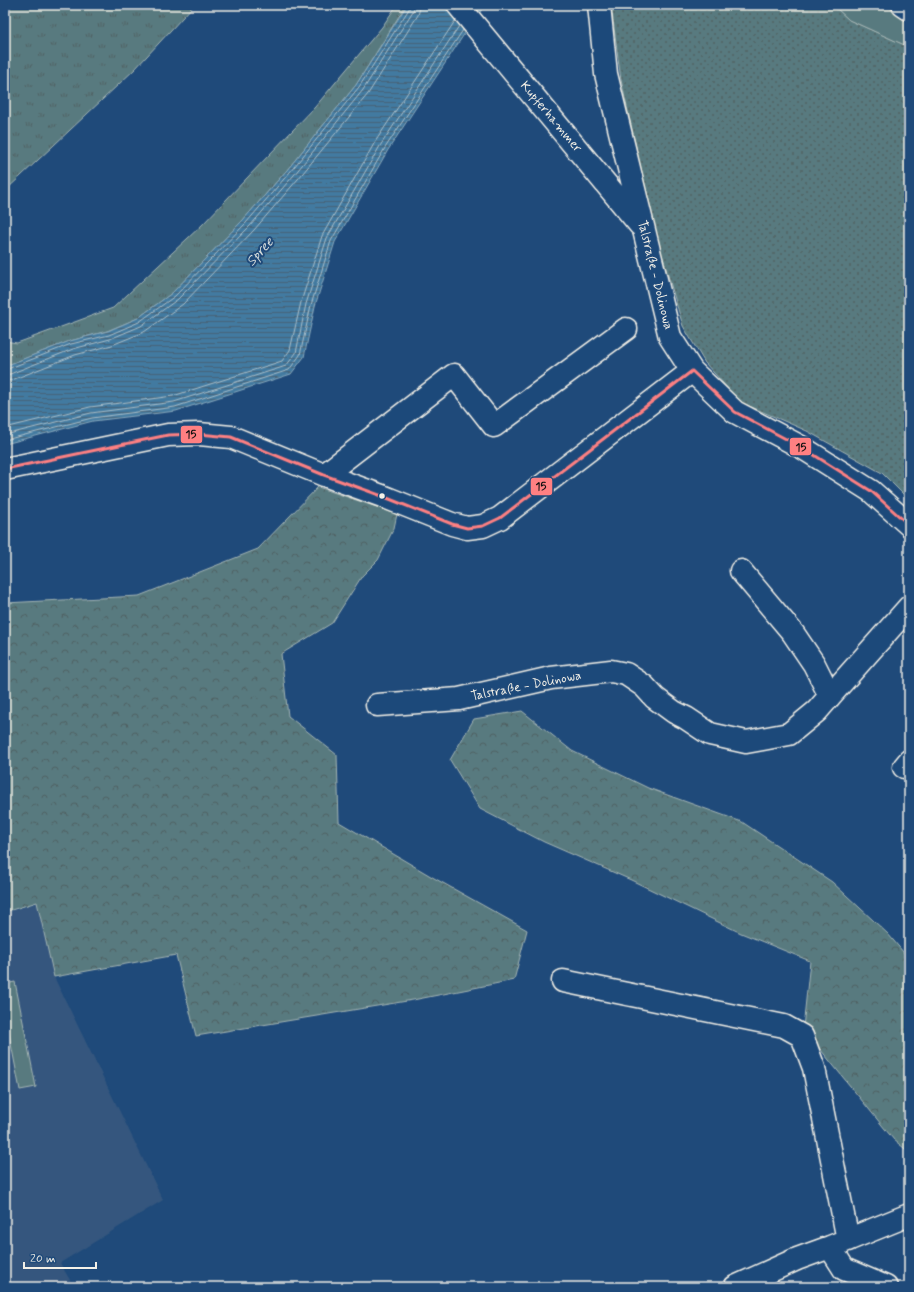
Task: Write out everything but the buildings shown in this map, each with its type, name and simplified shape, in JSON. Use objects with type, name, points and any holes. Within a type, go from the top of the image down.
[{"type":"street","name":"Kupferhammer","points":[[458,5],[643,229]]},
{"type":"street","name":"Talstraße - Dolinowa","points":[[599,5],[606,74],[670,337],[692,371],[734,412],[803,448],[871,491],[909,526]]},
{"type":"street","points":[[903,5],[909,9]]},
{"type":"street","points":[[324,475],[454,375],[494,426],[626,329]]},
{"type":"street","points":[[5,468],[168,435],[199,434],[231,437],[324,475],[452,524],[466,528],[483,526],[500,518],[692,371]]},
{"type":"street","points":[[741,571],[793,633],[814,664],[830,696]]},
{"type":"street","name":"Talstraße - Dolinowa","points":[[377,706],[458,699],[551,678],[611,671],[626,674],[644,686],[655,698],[674,712],[710,734],[746,742],[789,734],[817,711],[909,607]]},
{"type":"street","points":[[563,981],[784,1026],[802,1036],[814,1068],[839,1244],[844,1269],[886,1287]]},
{"type":"street","points":[[744,1285],[797,1259],[839,1244],[909,1215]]},
{"type":"shaded area","points":[[37,903],[54,977],[163,1200],[60,1263],[74,1287],[5,1287],[5,913]]},
{"type":"green space","points":[[5,5],[194,5],[135,69],[5,191]]},
{"type":"green space","points":[[397,5],[406,5],[356,85],[287,170],[243,220],[172,293],[138,318],[107,331],[70,341],[5,366],[5,341],[17,343],[113,308],[202,225],[315,107],[382,27]]},
{"type":"green space","points":[[611,5],[833,5],[849,20],[909,47],[909,500],[882,473],[807,431],[740,402],[705,363],[683,326],[654,228],[621,80]]},
{"type":"green space","points":[[833,5],[891,5],[909,17],[909,47],[849,20]]},
{"type":"green space","points":[[318,487],[397,514],[394,528],[378,560],[362,576],[332,623],[281,654],[288,716],[337,755],[339,822],[434,878],[527,930],[514,980],[413,1000],[196,1036],[176,955],[54,977],[37,902],[5,912],[5,603],[139,596],[258,549]]},
{"type":"green space","points":[[522,711],[572,751],[648,788],[742,822],[832,882],[888,934],[909,959],[909,1152],[894,1140],[803,1028],[810,961],[741,933],[631,880],[544,842],[480,809],[450,760],[474,719]]},
{"type":"green space","points":[[15,982],[36,1087],[20,1090],[5,1013],[5,984]]},
{"type":"water","name":"Spree","points":[[407,5],[485,5],[388,150],[335,242],[315,306],[304,357],[291,374],[176,411],[93,421],[5,444],[5,366],[70,341],[108,331],[138,318],[172,293],[243,220],[287,170],[356,85]]},
{"type":"transit line","name":"15","points":[[692,371],[735,412],[803,448],[871,491],[909,525]]},
{"type":"transit line","name":"15","points":[[5,469],[168,435],[199,434],[231,437],[324,475],[452,524],[467,528],[483,526],[500,518],[692,371]]}]
